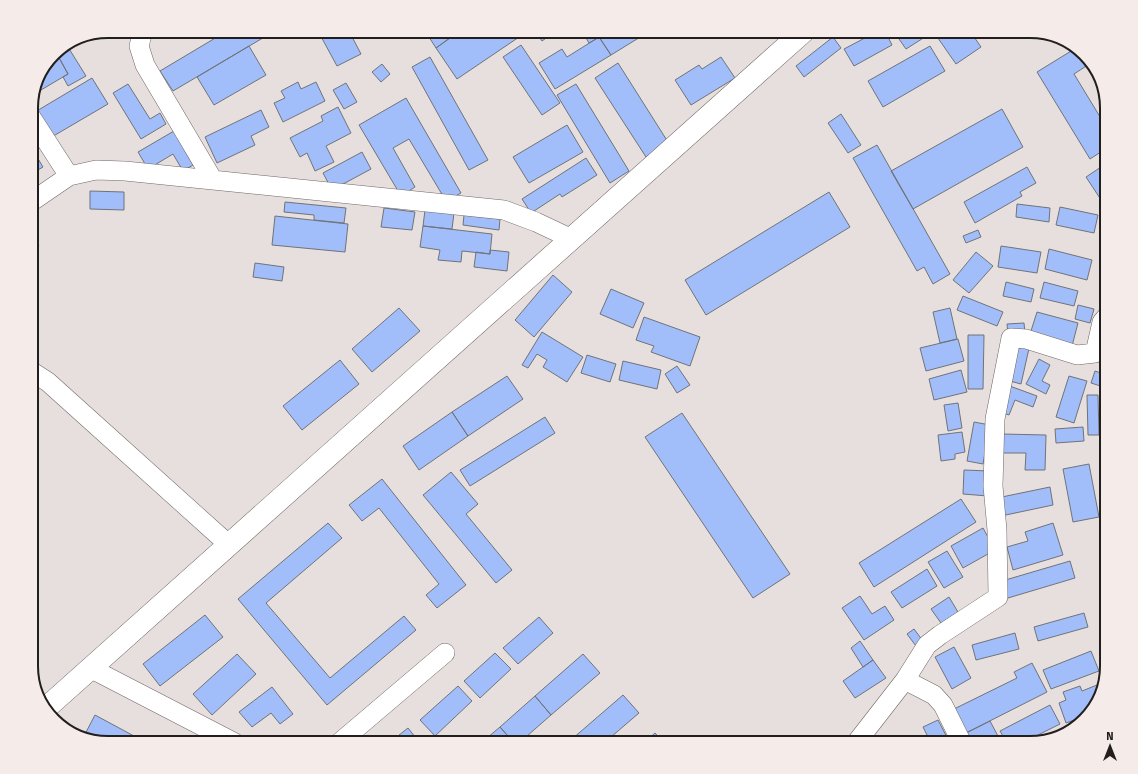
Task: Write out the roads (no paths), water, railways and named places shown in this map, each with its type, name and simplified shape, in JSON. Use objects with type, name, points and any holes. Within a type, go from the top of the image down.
[{"type":"main road","points":[[50,705],[92,669],[228,544],[796,38]]},
{"type":"street","points":[[141,38],[139,46],[145,64],[213,180]]},
{"type":"street","points":[[38,128],[69,176]]},
{"type":"street","points":[[38,197],[69,176],[96,170],[126,171],[504,210],[536,222],[572,239]]},
{"type":"street","points":[[861,736],[905,680],[927,646],[940,635],[998,597],[997,530],[993,486],[994,419],[1011,338],[1026,339],[1077,354],[1095,353],[1100,331]]},
{"type":"street","points":[[38,375],[48,382],[228,544]]},
{"type":"street","points":[[347,736],[445,653]]},
{"type":"street","points":[[92,669],[221,736]]},
{"type":"street","points":[[905,680],[934,695],[943,705],[958,736]]}]
